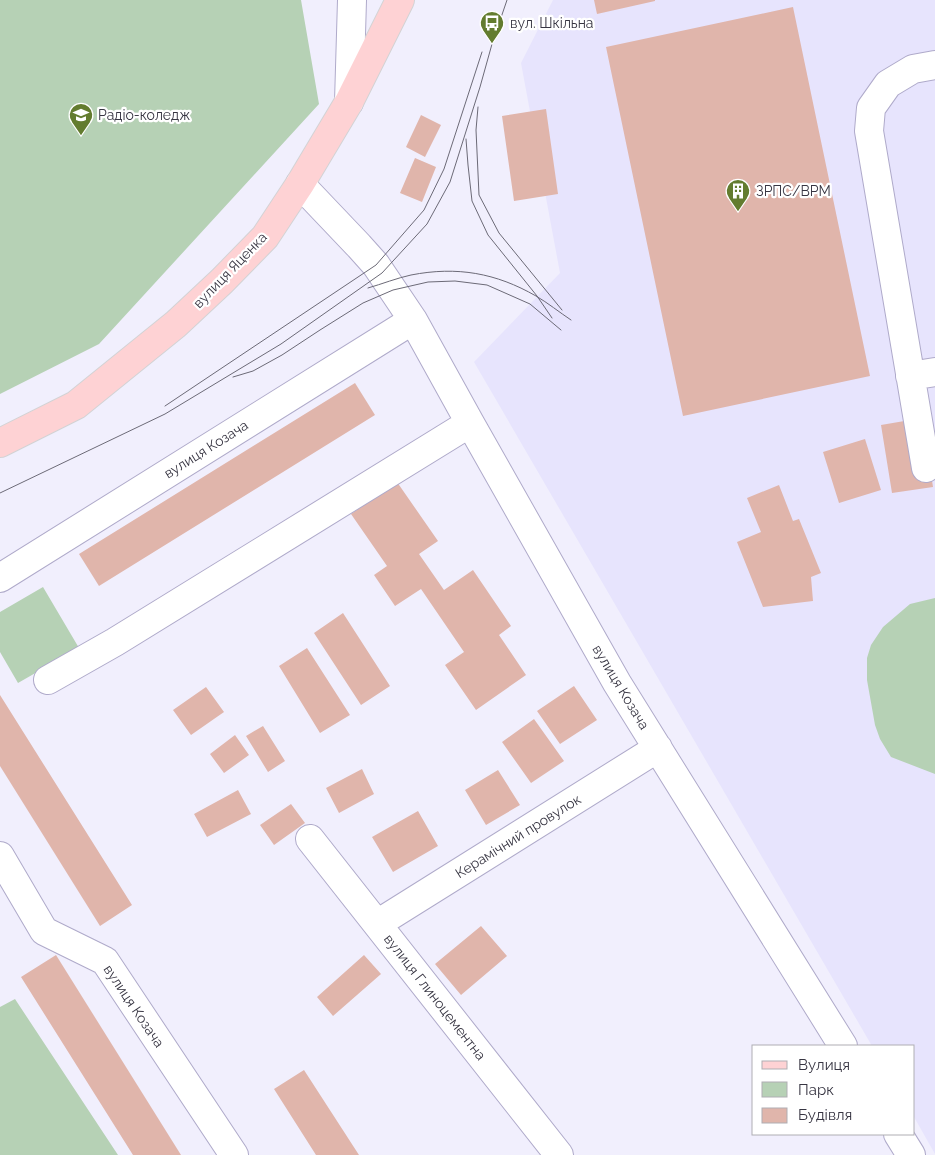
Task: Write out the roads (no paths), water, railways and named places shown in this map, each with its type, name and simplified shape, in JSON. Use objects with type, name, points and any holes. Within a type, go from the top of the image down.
[{"type":"main road","name":"вулиця Яценка","points":[[0,443],[76,405],[176,324],[265,237],[300,184],[349,102],[400,0]]},
{"type":"street","points":[[349,102],[352,0]]},
{"type":"street","points":[[926,468],[922,374],[869,130],[871,108],[888,84],[914,69],[935,65]]},
{"type":"street","name":"вулиця Козача","points":[[300,184],[376,265],[413,320],[612,674],[843,1045]]},
{"type":"street","name":"вулиця Козача","points":[[0,578],[413,320]]},
{"type":"street","points":[[48,680],[115,642],[470,423]]},
{"type":"street","name":"Керамічний провулок","points":[[377,924],[658,748]]},
{"type":"street","name":"вулиця Глиноцементна","points":[[310,839],[559,1155]]},
{"type":"street","name":"вулиця Козача","points":[[0,856],[44,931],[105,961],[234,1155]]},
{"type":"street","points":[[899,1135],[911,1155]]},
{"type":"tram line","points":[[0,493],[165,414],[281,344],[382,273],[427,224],[450,182],[507,0]]},
{"type":"tram line","points":[[165,406],[376,265],[424,210],[444,169],[482,52]]},
{"type":"tram line","points":[[478,107],[476,130],[479,195],[499,233],[562,310]]},
{"type":"tram line","points":[[466,139],[472,201],[488,235],[537,296],[552,318]]},
{"type":"tram line","points":[[368,288],[406,276],[428,272],[444,271],[476,274],[491,277],[521,288],[571,320]]},
{"type":"tram line","points":[[233,377],[253,371],[282,355],[363,303],[393,290],[428,282],[455,281],[487,285],[530,304],[561,330]]},
{"type":"place","name":"вул. Шкільна","points":[[492,44]]},
{"type":"place","name":"Радіо-коледж","points":[[81,136]]},
{"type":"place","name":"ЗРПС/ВРМ","points":[[738,212]]}]
